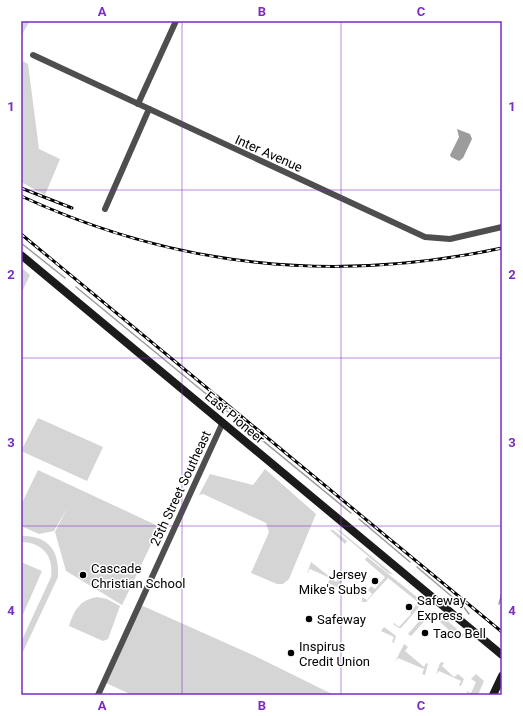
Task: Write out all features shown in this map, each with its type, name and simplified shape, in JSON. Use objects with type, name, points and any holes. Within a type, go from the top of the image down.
[{"type":"street","points":[[138,104],[176,21]]},
{"type":"street","name":"Inter Avenue","points":[[33,55],[426,237],[450,239],[502,227]]},
{"type":"street","points":[[105,209],[149,109]]},
{"type":"street","name":"East Pioneer","points":[[21,255],[224,422],[502,656]]},
{"type":"street","name":"25th Street Southeast","points":[[98,695],[224,422]]},
{"type":"street","points":[[494,695],[502,676]]},
{"type":"shaded area","points":[[21,21],[30,21],[21,36]]},
{"type":"shaded area","points":[[21,60],[28,64],[39,149],[60,159],[45,195],[21,182]]},
{"type":"shaded area","points":[[457,129],[470,134],[472,139],[463,158],[459,161],[450,155],[459,137]]},
{"type":"shaded area","points":[[21,267],[30,275],[21,294]]},
{"type":"shaded area","points":[[38,418],[103,447],[87,481],[21,451]]},
{"type":"shaded area","points":[[265,469],[316,514],[289,579],[283,584],[277,584],[251,573],[269,532],[266,523],[203,494],[199,495],[210,474],[253,485]]},
{"type":"shaded area","points":[[38,470],[156,525],[158,530],[122,605],[66,571],[55,532],[67,508],[54,531],[39,534],[21,526],[21,505]]},
{"type":"shaded area","points":[[335,528],[339,530],[394,575],[388,573]]},
{"type":"shaded area","points":[[330,530],[333,530],[347,541],[345,544]]},
{"type":"shaded area","points":[[21,536],[38,538],[50,546],[57,559],[58,577],[21,656],[21,642],[51,577],[51,563],[41,548],[21,542]]},
{"type":"shaded area","points":[[367,557],[417,597],[418,602],[388,578],[366,602],[362,602],[362,597],[367,600],[372,594],[368,590],[371,586],[375,589],[385,577],[365,560]]},
{"type":"shaded area","points":[[21,562],[42,571],[21,619]]},
{"type":"shaded area","points":[[311,562],[336,582],[339,579],[342,581],[339,585],[354,594],[357,589],[358,593],[354,595],[328,583],[330,578],[310,569],[307,574]]},
{"type":"shaded area","points":[[97,597],[107,599],[120,606],[108,639],[103,641],[69,626],[78,607],[91,598]]},
{"type":"shaded area","points":[[416,605],[419,607],[401,628],[399,628],[393,624],[394,623],[399,627],[411,614],[410,613]]},
{"type":"shaded area","points":[[143,606],[255,656],[334,695],[132,695],[106,683],[141,607]]},
{"type":"shaded area","points":[[434,611],[442,617],[439,621],[432,616],[429,616],[411,636],[408,634],[427,612]]},
{"type":"shaded area","points":[[444,618],[464,635],[460,639],[453,634],[451,637],[448,629],[440,622]]},
{"type":"shaded area","points":[[384,627],[396,636],[394,643],[392,642],[394,637],[381,631]]},
{"type":"shaded area","points":[[404,644],[408,647],[405,651],[424,667],[426,663],[428,664],[425,675],[422,674],[424,669],[398,658],[395,662]]},
{"type":"shaded area","points":[[440,663],[444,663],[442,666],[454,677],[458,674],[464,679],[461,686],[459,685],[461,681],[439,671],[436,674]]},
{"type":"shaded area","points":[[476,674],[484,681],[478,695],[469,695],[466,691],[471,693],[476,682],[471,679]]},
{"type":"waterway","points":[[21,243],[65,278]]},
{"type":"waterway","points":[[76,287],[233,416]]},
{"type":"waterway","points":[[240,422],[351,513]]},
{"type":"waterway","points":[[359,519],[410,562]]},
{"type":"waterway","points":[[417,567],[463,606],[469,614]]},
{"type":"waterway","points":[[499,604],[502,593]]},
{"type":"railway","points":[[21,188],[72,208]]},
{"type":"railway","points":[[21,196],[79,220],[138,240],[197,254],[257,262],[317,266],[378,265],[440,259],[502,248]]},
{"type":"railway","points":[[21,234],[502,632]]},
{"type":"place","name":"Cascade Christian School","points":[[83,575]]},
{"type":"place","name":"Jersey Mike's Subs","points":[[375,581]]},
{"type":"place","name":"Safeway Express","points":[[409,607]]},
{"type":"place","name":"Safeway","points":[[309,619]]},
{"type":"place","name":"Taco Bell","points":[[425,633]]},
{"type":"place","name":"Inspirus Credit Union","points":[[291,653]]}]
